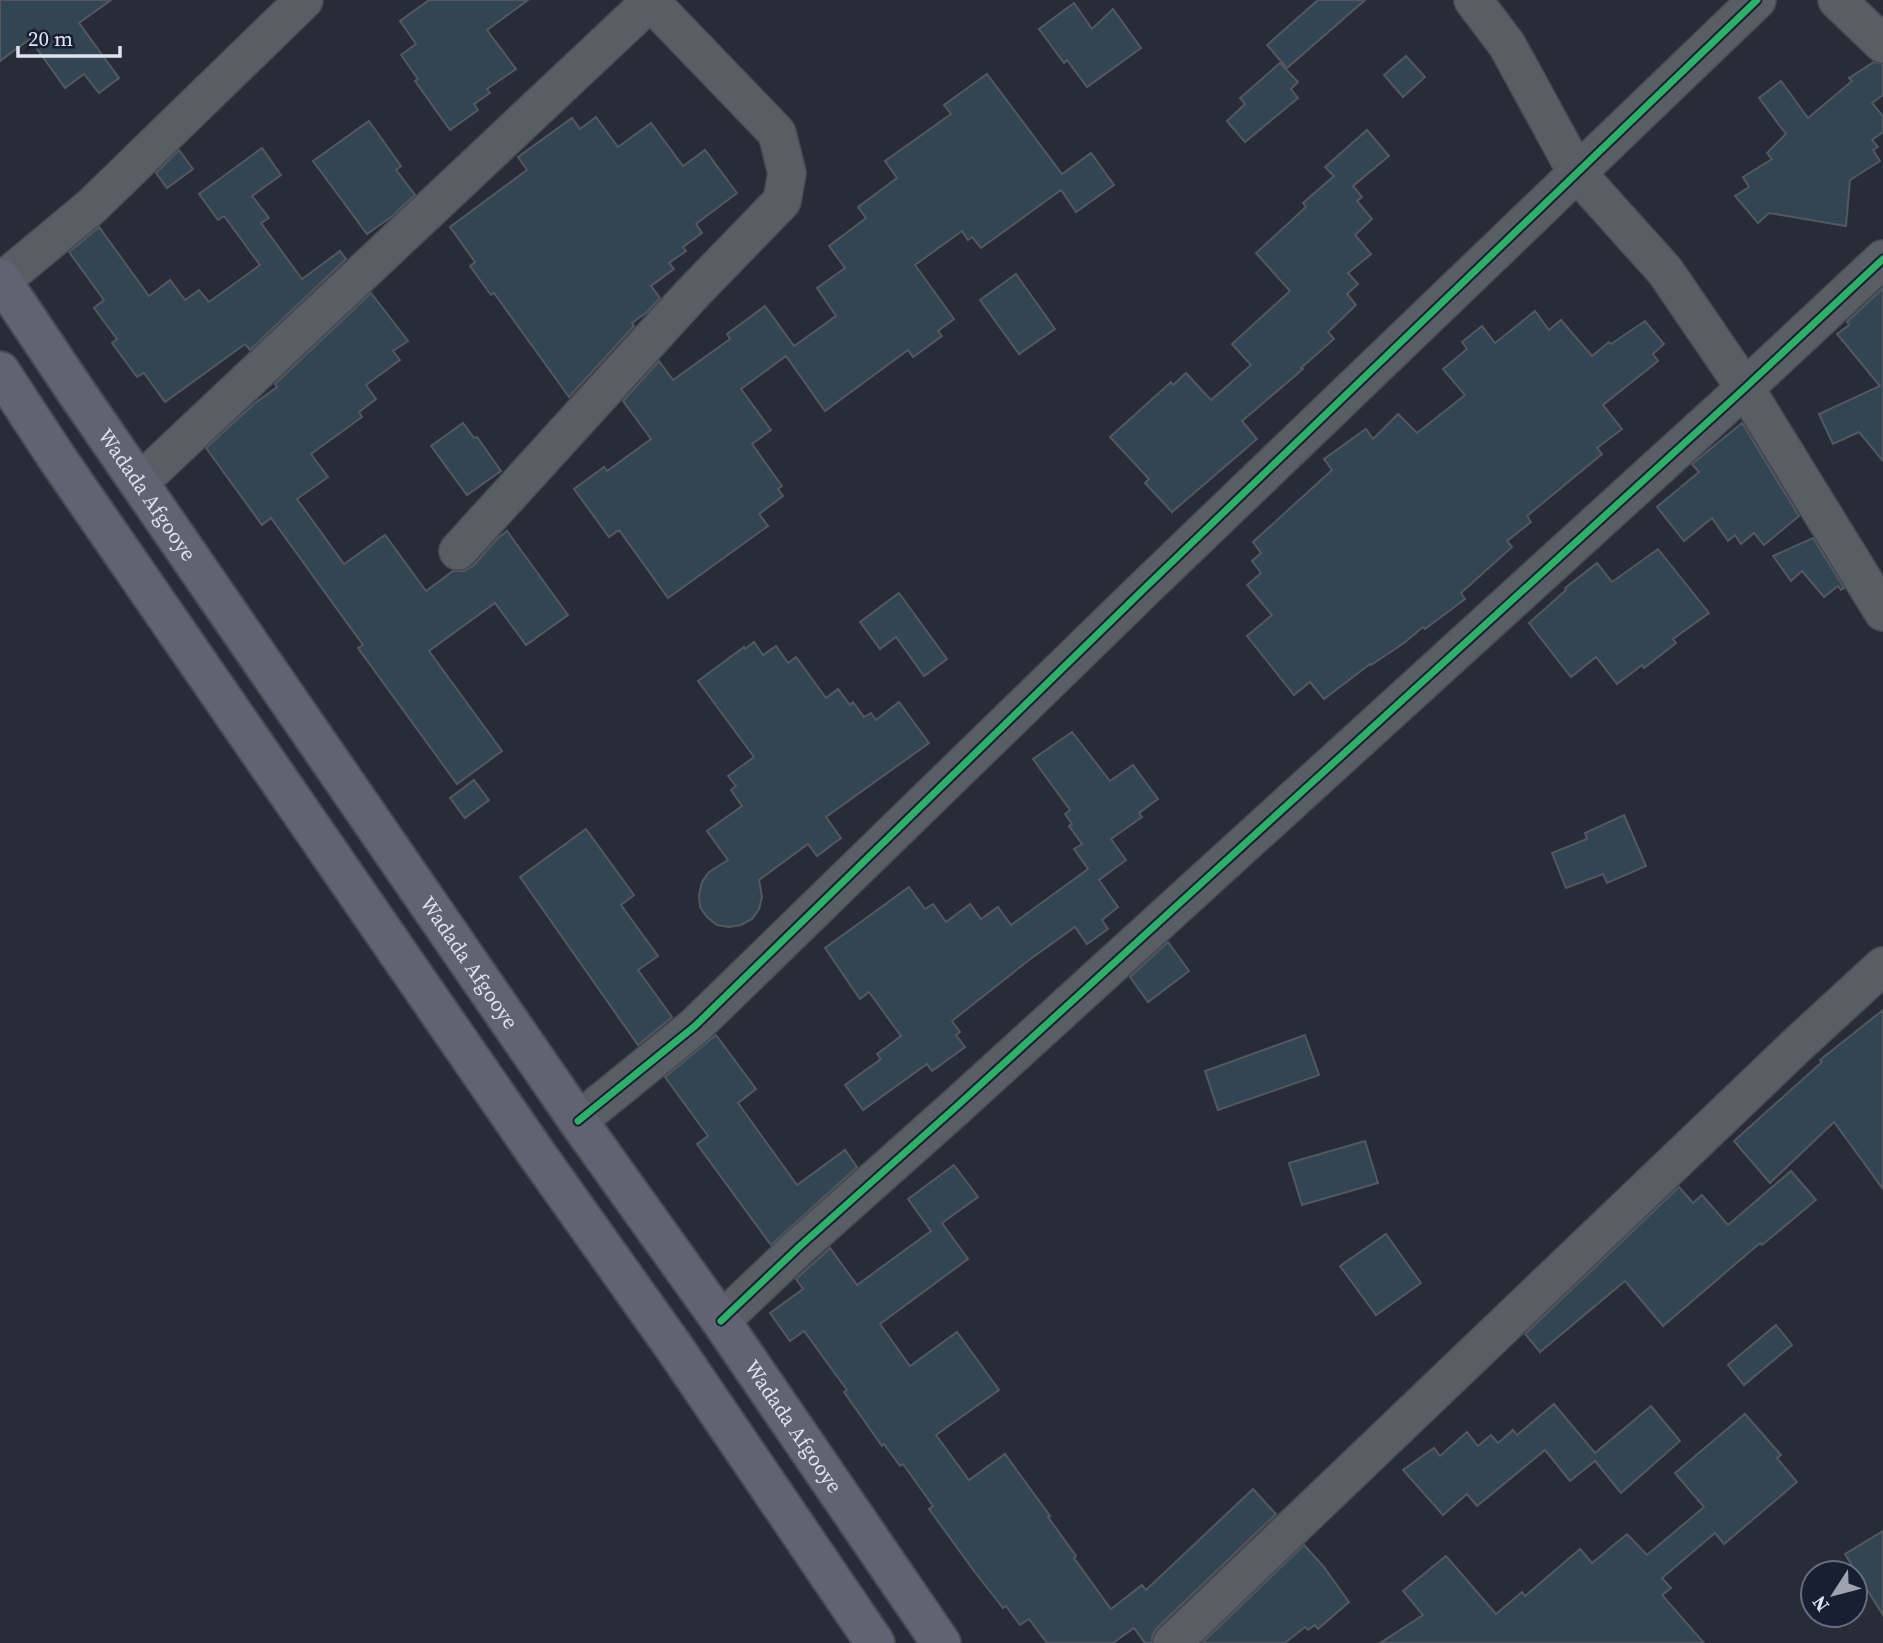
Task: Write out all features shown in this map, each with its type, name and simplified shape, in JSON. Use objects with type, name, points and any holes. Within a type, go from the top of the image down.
[{"type":"highway","name":"Wadada Afgooye","points":[[1,279],[578,1121],[722,1321],[941,1643]]},
{"type":"highway","points":[[0,371],[57,458],[536,1153],[676,1350],[875,1643]]},
{"type":"street","points":[[1,279],[92,206],[304,0]]},
{"type":"street","points":[[1473,0],[1507,45],[1577,173],[1665,271],[1745,388],[1883,612]]},
{"type":"street","points":[[578,1121],[695,1026],[1757,0]]},
{"type":"street","points":[[1837,0],[1883,44]]},
{"type":"street","points":[[139,483],[651,1],[777,133],[787,173],[782,201],[690,296],[458,551]]},
{"type":"street","points":[[722,1321],[799,1247],[976,1089],[1883,259]]},
{"type":"street","points":[[1172,1643],[1883,966]]},
{"type":"building","points":[[0,0],[111,0],[79,23],[119,78],[99,93],[84,74],[65,88],[30,39],[0,61]]},
{"type":"building","points":[[429,0],[528,0],[487,30],[516,69],[487,89],[490,93],[474,104],[478,110],[450,130],[415,81],[418,79],[401,55],[416,44],[400,21]]},
{"type":"building","points":[[1318,0],[1365,0],[1287,68],[1267,45]]},
{"type":"building","points":[[1074,3],[1092,29],[1113,9],[1141,48],[1087,87],[1067,60],[1064,63],[1039,29]]},
{"type":"building","points":[[1406,56],[1425,77],[1403,97],[1384,75]]},
{"type":"building","points":[[1874,62],[1883,64],[1883,95],[1872,103],[1883,116],[1883,132],[1872,140],[1878,147],[1873,150],[1880,161],[1850,180],[1846,226],[1769,213],[1758,223],[1735,196],[1749,187],[1743,177],[1772,159],[1767,153],[1786,134],[1759,98],[1781,81],[1808,118],[1852,81],[1849,78]]},
{"type":"building","points":[[1280,63],[1298,82],[1291,89],[1298,98],[1245,142],[1227,121],[1245,104],[1240,98]]},
{"type":"building","points":[[987,74],[1062,174],[1091,153],[1114,185],[1076,212],[1061,190],[981,248],[972,237],[968,240],[962,231],[915,265],[954,319],[938,331],[942,336],[913,357],[908,350],[825,411],[786,356],[741,389],[771,430],[752,444],[782,486],[778,489],[783,496],[759,514],[768,526],[668,598],[619,530],[609,537],[574,489],[604,467],[607,471],[651,439],[623,401],[659,361],[673,380],[730,339],[727,334],[765,306],[794,346],[836,316],[817,288],[845,268],[829,246],[866,218],[858,207],[897,178],[885,161],[951,114],[944,105]]},
{"type":"building","points":[[596,117],[618,147],[651,123],[683,166],[705,150],[737,193],[696,224],[702,233],[683,247],[686,251],[669,263],[674,269],[651,286],[660,298],[632,323],[634,326],[569,397],[494,293],[491,295],[470,266],[475,262],[450,227],[527,170],[518,157],[572,118],[580,129]]},
{"type":"building","points":[[369,121],[401,166],[396,170],[415,195],[367,234],[313,161]]},
{"type":"building","points":[[1367,130],[1389,156],[1353,186],[1362,197],[1357,201],[1372,219],[1355,235],[1371,254],[1348,273],[1358,284],[1347,294],[1356,305],[1328,332],[1334,339],[1242,421],[1257,439],[1172,512],[1145,483],[1149,479],[1110,437],[1171,382],[1173,385],[1186,373],[1211,400],[1251,365],[1232,344],[1290,291],[1256,253],[1306,207],[1303,203],[1334,176],[1325,167]]},
{"type":"building","points":[[262,148],[281,175],[252,196],[269,218],[261,223],[302,279],[340,251],[346,259],[250,350],[245,344],[165,402],[144,373],[137,377],[112,343],[117,339],[94,308],[104,300],[69,252],[99,227],[149,296],[170,280],[185,300],[199,290],[209,302],[260,265],[224,216],[218,220],[199,194]]},
{"type":"building","points":[[179,150],[193,169],[167,188],[156,173]]},
{"type":"building","points":[[1016,274],[1055,329],[1019,354],[980,300]]},
{"type":"building","points":[[1883,288],[1883,461],[1859,432],[1833,444],[1819,414],[1880,386],[1837,334],[1849,325],[1847,322]]},
{"type":"building","points":[[371,293],[408,341],[393,351],[400,360],[366,385],[376,399],[359,412],[362,417],[311,454],[328,477],[297,499],[344,564],[385,535],[426,591],[453,571],[464,571],[473,566],[507,531],[568,615],[526,645],[495,603],[429,651],[502,751],[457,784],[358,648],[363,645],[271,518],[262,525],[206,448],[255,403],[277,387],[275,384]]},
{"type":"building","points":[[1535,311],[1549,330],[1561,320],[1592,356],[1609,342],[1611,344],[1645,321],[1664,344],[1653,354],[1658,361],[1603,405],[1622,429],[1597,448],[1602,454],[1527,516],[1531,522],[1507,541],[1512,547],[1461,593],[1465,599],[1324,699],[1310,682],[1294,695],[1247,636],[1272,615],[1247,585],[1261,573],[1252,561],[1261,553],[1253,542],[1332,470],[1324,459],[1366,429],[1373,439],[1398,414],[1417,433],[1465,395],[1443,369],[1467,349],[1462,342],[1482,326],[1495,343]]},
{"type":"building","points":[[463,423],[474,438],[477,437],[501,471],[467,495],[431,446]]},
{"type":"building","points":[[1742,423],[1799,516],[1764,545],[1754,533],[1741,544],[1735,535],[1728,541],[1712,518],[1684,541],[1657,507],[1699,472],[1692,464]]},
{"type":"building","points":[[1813,538],[1844,588],[1841,590],[1838,586],[1824,597],[1802,571],[1791,581],[1773,556]]},
{"type":"building","points":[[1658,549],[1709,613],[1673,639],[1676,643],[1644,668],[1642,665],[1617,684],[1596,657],[1571,677],[1529,623],[1566,590],[1565,588],[1597,563],[1612,582]]},
{"type":"building","points":[[899,593],[947,659],[924,676],[896,637],[880,649],[860,622]]},
{"type":"building","points":[[754,642],[763,655],[776,646],[788,663],[796,657],[826,698],[838,689],[850,705],[853,702],[864,717],[871,713],[876,720],[899,702],[929,743],[826,817],[841,838],[817,856],[808,844],[759,880],[762,897],[759,909],[752,919],[729,927],[717,925],[700,907],[702,882],[709,872],[728,860],[707,831],[742,806],[731,790],[736,786],[728,776],[754,757],[698,681]]},
{"type":"building","points":[[1072,732],[1110,781],[1133,765],[1158,799],[1139,813],[1142,817],[1111,839],[1126,860],[1099,880],[1118,907],[1102,920],[1108,929],[1087,944],[1075,927],[1029,960],[952,1021],[960,1032],[956,1035],[965,1047],[932,1071],[927,1064],[863,1110],[845,1085],[881,1059],[877,1054],[901,1036],[869,992],[860,999],[825,948],[909,887],[925,909],[933,904],[946,922],[970,904],[981,919],[998,907],[1011,925],[1088,869],[1074,849],[1082,844],[1069,826],[1072,824],[1065,814],[1070,810],[1033,759]]},
{"type":"building","points":[[474,780],[489,800],[465,818],[450,798]]},
{"type":"building","points":[[1624,815],[1646,866],[1607,883],[1603,874],[1566,888],[1552,853],[1587,839],[1585,833]]},
{"type":"building","points":[[586,829],[634,895],[621,905],[658,956],[638,970],[672,1017],[638,1045],[520,877]]},
{"type":"building","points":[[1168,942],[1189,971],[1148,1002],[1130,977]]},
{"type":"building","points":[[1883,1010],[1883,1189],[1834,1122],[1770,1183],[1734,1141],[1822,1062],[1820,1060]]},
{"type":"building","points":[[716,1035],[756,1089],[738,1103],[797,1185],[845,1150],[857,1167],[771,1245],[697,1144],[708,1136],[665,1077]]},
{"type":"building","points":[[1305,1035],[1319,1075],[1218,1110],[1205,1071]]},
{"type":"building","points":[[1365,1141],[1378,1183],[1302,1205],[1289,1163]]},
{"type":"building","points":[[954,1165],[978,1197],[942,1223],[968,1259],[880,1324],[910,1366],[957,1332],[999,1390],[936,1435],[969,1480],[1005,1454],[1050,1516],[1048,1517],[1076,1556],[1074,1558],[1111,1609],[1142,1585],[1146,1590],[1253,1489],[1276,1514],[1157,1628],[1152,1636],[1152,1643],[1145,1643],[1134,1628],[1113,1643],[1047,1643],[1029,1619],[1020,1625],[974,1571],[929,1509],[933,1506],[903,1464],[900,1466],[884,1444],[882,1446],[844,1392],[847,1390],[804,1331],[790,1341],[770,1313],[803,1289],[796,1279],[830,1248],[857,1285],[931,1231],[908,1199]]},
{"type":"building","points":[[1791,1171],[1816,1200],[1762,1245],[1760,1243],[1663,1326],[1625,1281],[1540,1352],[1525,1334],[1679,1187],[1693,1203],[1702,1195],[1728,1225]]},
{"type":"building","points":[[1386,1234],[1421,1283],[1376,1315],[1340,1266]]},
{"type":"building","points":[[1776,1325],[1792,1345],[1744,1385],[1728,1365]]},
{"type":"building","points":[[1554,1404],[1595,1453],[1651,1406],[1680,1441],[1621,1493],[1595,1461],[1570,1481],[1545,1450],[1477,1506],[1467,1494],[1443,1515],[1403,1470],[1434,1448],[1440,1456],[1467,1432],[1478,1446],[1491,1435],[1498,1443],[1513,1430],[1517,1435]]},
{"type":"building","points":[[1745,1414],[1781,1455],[1777,1458],[1797,1482],[1724,1544],[1715,1533],[1662,1578],[1671,1588],[1662,1595],[1704,1643],[1380,1643],[1423,1615],[1403,1591],[1446,1556],[1496,1614],[1522,1592],[1525,1596],[1580,1549],[1592,1563],[1627,1534],[1647,1555],[1704,1507],[1675,1473]]},
{"type":"building","points":[[1883,1531],[1883,1615],[1869,1593],[1869,1559],[1848,1559],[1845,1554]]},
{"type":"building","points":[[1304,1545],[1349,1602],[1318,1629],[1315,1625],[1308,1630],[1305,1627],[1285,1643],[1202,1643]]},
{"type":"cycle path","points":[[578,1121],[695,1026],[1145,588],[1757,0]]},
{"type":"cycle path","points":[[721,1321],[799,1247],[1745,388],[1883,259]]}]
